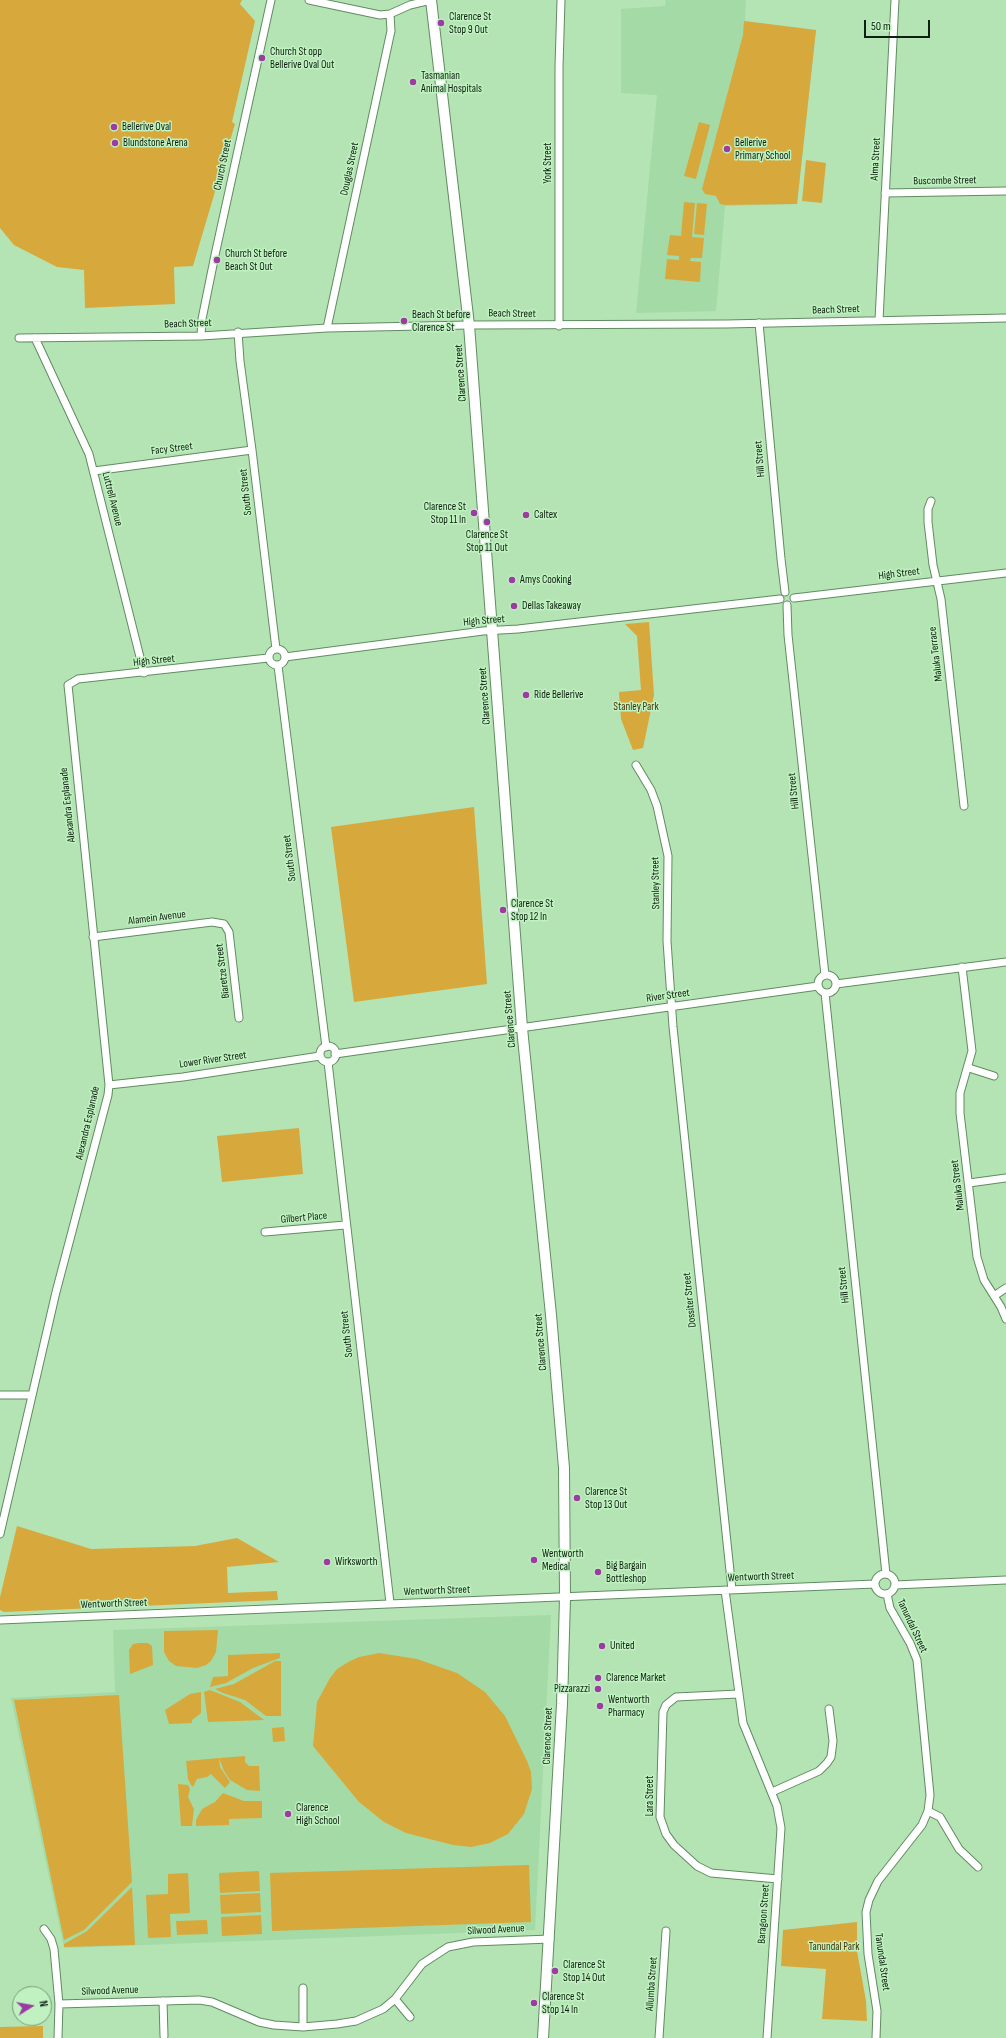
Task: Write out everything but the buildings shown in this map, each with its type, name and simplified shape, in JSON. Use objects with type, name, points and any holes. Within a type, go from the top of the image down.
[{"type":"main road","name":"Clarence Street","points":[[432,0],[469,325],[522,1028],[562,1432],[565,1506],[565,1598],[557,1802],[543,2038]]},
{"type":"street","name":"Church Street","points":[[201,336],[202,319],[212,269],[270,0]]},
{"type":"street","points":[[309,0],[368,14],[390,14],[410,5],[432,0]]},
{"type":"street","name":"York Street","points":[[559,326],[559,67],[561,0]]},
{"type":"street","name":"Alma Street","points":[[879,320],[895,0]]},
{"type":"street","name":"Douglas Street","points":[[327,328],[391,31],[390,14]]},
{"type":"street","name":"Buscombe Street","points":[[885,193],[1006,191]]},
{"type":"street","name":"Beach Street","points":[[19,338],[201,336],[238,332],[327,328],[469,325],[559,326],[1006,318]]},
{"type":"street","name":"Hill Street","points":[[759,323],[785,592]]},
{"type":"street","name":"South Street","points":[[238,332],[240,361],[276,649]]},
{"type":"street","name":"Luttrell Avenue","points":[[35,338],[89,454],[144,673]]},
{"type":"street","name":"Facy Street","points":[[94,471],[252,450]]},
{"type":"street","name":"Maluka Terrace","points":[[931,501],[928,509],[928,522],[941,599],[964,806]]},
{"type":"street","name":"High Street","points":[[794,598],[1006,572]]},
{"type":"street","points":[[785,592],[790,592],[794,598],[792,603],[787,605],[783,604],[780,599],[782,594],[785,592]]},
{"type":"street","name":"High Street","points":[[285,657],[492,631],[780,599]]},
{"type":"street","name":"Hill Street","points":[[787,605],[788,635],[826,975]]},
{"type":"street","points":[[276,649],[282,651],[285,657],[282,664],[278,666],[273,665],[268,658],[271,651],[276,649]]},
{"type":"street","name":"High Street","points":[[68,685],[78,679],[144,673],[268,658]]},
{"type":"street","name":"South Street","points":[[278,666],[326,1047]]},
{"type":"street","name":"Alexandra Esplanade","points":[[0,1534],[31,1395],[108,1095],[109,1085],[68,685]]},
{"type":"street","name":"Stanley Street","points":[[636,765],[651,790],[657,806],[666,843],[668,867],[667,941],[671,1007]]},
{"type":"street","name":"Alamein Avenue","points":[[93,937],[212,922],[224,924]]},
{"type":"street","name":"Biaretze Street","points":[[224,924],[229,932],[239,1018]]},
{"type":"street","points":[[836,984],[1006,962]]},
{"type":"street","name":"Maluka Street","points":[[962,967],[972,1044],[969,1068],[960,1093],[960,1102],[979,1268],[986,1284],[1006,1319]]},
{"type":"street","points":[[826,975],[834,978],[836,984],[833,991],[825,993],[820,991],[818,986],[820,977],[826,975]]},
{"type":"street","name":"River Street","points":[[522,1028],[818,986]]},
{"type":"street","name":"Hill Street","points":[[825,993],[886,1574]]},
{"type":"street","name":"Dossiter Street","points":[[671,1007],[729,1590]]},
{"type":"street","points":[[335,1054],[522,1028]]},
{"type":"street","points":[[326,1047],[332,1048],[335,1054],[333,1060],[328,1062],[324,1061],[320,1056],[321,1051],[326,1047]]},
{"type":"street","name":"Lower River Street","points":[[109,1085],[183,1077],[320,1056]]},
{"type":"street","name":"South Street","points":[[328,1062],[345,1225],[390,1603]]},
{"type":"street","points":[[969,1068],[994,1076]]},
{"type":"street","points":[[969,1183],[1006,1178]]},
{"type":"street","name":"Gilbert Place","points":[[265,1232],[345,1225]]},
{"type":"street","points":[[994,1296],[1006,1288]]},
{"type":"street","points":[[0,1395],[31,1395]]},
{"type":"street","points":[[886,1574],[893,1578],[895,1585],[894,1590],[887,1594],[879,1592],[875,1584],[878,1577],[886,1574]]},
{"type":"street","points":[[895,1585],[1006,1580]]},
{"type":"street","name":"Wentworth Street","points":[[0,1620],[390,1603],[565,1598],[875,1584]]},
{"type":"street","name":"Baragoon Street","points":[[729,1590],[738,1694],[746,1733],[772,1792],[777,1806],[781,1828],[767,2038]]},
{"type":"street","name":"Tanundal Street","points":[[876,2038],[877,2011],[868,1954],[866,1912],[869,1900],[878,1881],[922,1825],[928,1811],[930,1785],[917,1660],[910,1642],[890,1608],[887,1594]]},
{"type":"street","name":"Lara Street","points":[[738,1694],[676,1697],[666,1705],[663,1712],[660,1817],[666,1834],[674,1845],[697,1866],[711,1873],[778,1879]]},
{"type":"street","points":[[772,1792],[818,1771],[827,1763],[831,1757],[833,1742],[829,1709]]},
{"type":"street","points":[[928,1811],[940,1817],[959,1849],[978,1867]]},
{"type":"street","points":[[44,1929],[51,1939],[54,1949],[59,2004],[58,2038]]},
{"type":"street","name":"Allumba Street","points":[[659,2038],[666,1931]]},
{"type":"street","name":"Silwood Avenue","points":[[59,2004],[199,2000],[212,2002],[259,2022],[274,2025],[303,2027],[356,2021],[383,2010],[395,1999],[422,1964],[448,1948],[473,1942],[550,1938]]},
{"type":"street","points":[[303,1988],[303,2027]]},
{"type":"street","points":[[395,1999],[410,2017]]},
{"type":"street","points":[[163,2001],[164,2036]]},
{"type":"shaded area","name":"Bellerive Primary School","points":[[666,0],[746,0],[745,21],[816,30],[797,204],[725,206],[716,311],[636,313],[657,95],[621,93],[621,9],[665,6]]},
{"type":"shaded area","name":"Clarence High School","points":[[551,1615],[535,1930],[64,1948],[11,1698],[115,1692],[113,1630]]},
{"type":"green space","name":"Blundstone Arena","points":[[0,0],[242,0],[240,4],[255,21],[232,122],[235,124],[193,266],[174,267],[175,304],[85,308],[84,270],[57,267],[14,245],[0,228]]},
{"type":"green space","points":[[744,21],[816,30],[797,204],[725,205],[720,204],[716,196],[705,194],[702,189],[743,35]]},
{"type":"green space","points":[[699,122],[710,125],[696,179],[684,176]]},
{"type":"green space","points":[[806,160],[826,163],[822,203],[802,201]]},
{"type":"green space","points":[[684,202],[695,203],[692,237],[704,238],[702,258],[691,258],[690,261],[701,262],[700,282],[665,279],[667,259],[679,260],[679,256],[667,255],[670,235],[681,236]]},
{"type":"green space","points":[[697,203],[707,204],[704,235],[694,234]]},
{"type":"green space","name":"Stanley Park","points":[[649,622],[654,695],[643,748],[633,750],[621,719],[619,692],[641,690],[637,636],[625,624]]},
{"type":"green space","points":[[474,807],[487,984],[354,1002],[331,827]]},
{"type":"green space","points":[[299,1128],[303,1174],[222,1182],[217,1136]]},
{"type":"green space","points":[[17,1526],[91,1549],[195,1546],[237,1538],[279,1562],[227,1567],[228,1593],[277,1591],[278,1600],[4,1612],[0,1610],[0,1597]]},
{"type":"green space","points":[[218,1630],[216,1652],[211,1661],[206,1665],[197,1668],[176,1666],[169,1661],[164,1652],[164,1631]]},
{"type":"green space","points":[[148,1643],[152,1646],[153,1665],[130,1674],[129,1650],[133,1644]]},
{"type":"green space","points":[[280,1653],[280,1658],[253,1668],[226,1683],[210,1687],[213,1677],[228,1676],[228,1655]]},
{"type":"green space","points":[[379,1653],[417,1659],[457,1673],[485,1692],[505,1716],[527,1761],[531,1772],[532,1789],[524,1814],[508,1834],[490,1843],[471,1847],[453,1845],[406,1833],[384,1822],[359,1802],[313,1746],[317,1702],[330,1678],[337,1669],[350,1661],[359,1657]]},
{"type":"green space","points":[[275,1661],[281,1661],[281,1716],[266,1716],[245,1700],[215,1689],[234,1684]]},
{"type":"green space","points":[[210,1690],[240,1702],[264,1720],[208,1722],[204,1692]]},
{"type":"green space","points":[[201,1692],[201,1713],[192,1720],[192,1723],[169,1724],[165,1710],[190,1694]]},
{"type":"green space","points":[[119,1695],[132,1882],[84,1930],[64,1940],[14,1700]]},
{"type":"green space","points":[[284,1727],[285,1741],[273,1742],[272,1728]]},
{"type":"green space","points":[[245,1756],[245,1762],[249,1766],[259,1766],[260,1791],[247,1790],[230,1780],[224,1771],[219,1758]]},
{"type":"green space","points":[[219,1758],[220,1767],[230,1782],[225,1788],[211,1774],[207,1777],[197,1779],[193,1787],[188,1779],[186,1761]]},
{"type":"green space","points":[[178,1784],[188,1785],[190,1789],[188,1797],[194,1809],[192,1826],[181,1826]]},
{"type":"green space","points":[[223,1793],[244,1801],[262,1801],[262,1818],[229,1819],[229,1825],[196,1826],[196,1820],[202,1809],[215,1802]]},
{"type":"green space","points":[[529,1865],[531,1922],[272,1931],[270,1873]]},
{"type":"green space","points":[[259,1871],[260,1891],[220,1893],[219,1873]]},
{"type":"green space","points":[[188,1873],[190,1913],[170,1914],[171,1937],[148,1938],[146,1895],[168,1894],[168,1874]]},
{"type":"green space","points":[[132,1887],[135,1945],[64,1947],[64,1944],[87,1931]]},
{"type":"green space","points":[[260,1893],[261,1912],[221,1914],[220,1895]]},
{"type":"green space","points":[[261,1915],[262,1934],[222,1936],[221,1917]]},
{"type":"green space","points":[[207,1920],[208,1934],[177,1935],[176,1921]]},
{"type":"green space","name":"Tanundal Park","points":[[857,1922],[857,1951],[866,2001],[867,2021],[822,2019],[826,1969],[781,1966],[783,1930]]},
{"type":"green space","points":[[43,2026],[43,2038],[0,2038],[0,2027]]},
{"type":"place","name":"Clarence St Stop 9 Out","points":[[441,23]]},
{"type":"place","name":"Church St opp Bellerive Oval Out","points":[[262,58]]},
{"type":"place","name":"Tasmanian Animal Hospitals","points":[[413,82]]},
{"type":"place","name":"Bellerive Oval","points":[[114,127]]},
{"type":"place","name":"Blundstone Arena","points":[[115,143]]},
{"type":"place","name":"Bellerive Primary School","points":[[727,149]]},
{"type":"place","name":"Church St before Beach St Out","points":[[217,260]]},
{"type":"place","name":"Beach St before Clarence St","points":[[404,321]]},
{"type":"place","name":"Clarence St Stop 11 In","points":[[474,513]]},
{"type":"place","name":"Caltex","points":[[526,515]]},
{"type":"place","name":"Clarence St Stop 11 Out","points":[[487,522]]},
{"type":"place","name":"Amys Cooking","points":[[512,580]]},
{"type":"place","name":"Dellas Takeaway","points":[[514,606]]},
{"type":"place","name":"Ride Bellerive","points":[[526,695]]},
{"type":"place","name":"Clarence St Stop 12 In","points":[[503,910]]},
{"type":"place","name":"Clarence St Stop 13 Out","points":[[577,1498]]},
{"type":"place","name":"Wentworth Medical","points":[[534,1560]]},
{"type":"place","name":"Wirksworth","points":[[327,1562]]},
{"type":"place","name":"Big Bargain Bottleshop","points":[[598,1572]]},
{"type":"place","name":"United","points":[[602,1646]]},
{"type":"place","name":"Clarence Market","points":[[598,1678]]},
{"type":"place","name":"Pizzarazzi","points":[[598,1689]]},
{"type":"place","name":"Wentworth Pharmacy","points":[[600,1706]]},
{"type":"place","name":"Clarence High School","points":[[288,1814]]},
{"type":"place","name":"Clarence St Stop 14 Out","points":[[555,1971]]},
{"type":"place","name":"Clarence St Stop 14 In","points":[[534,2003]]}]
